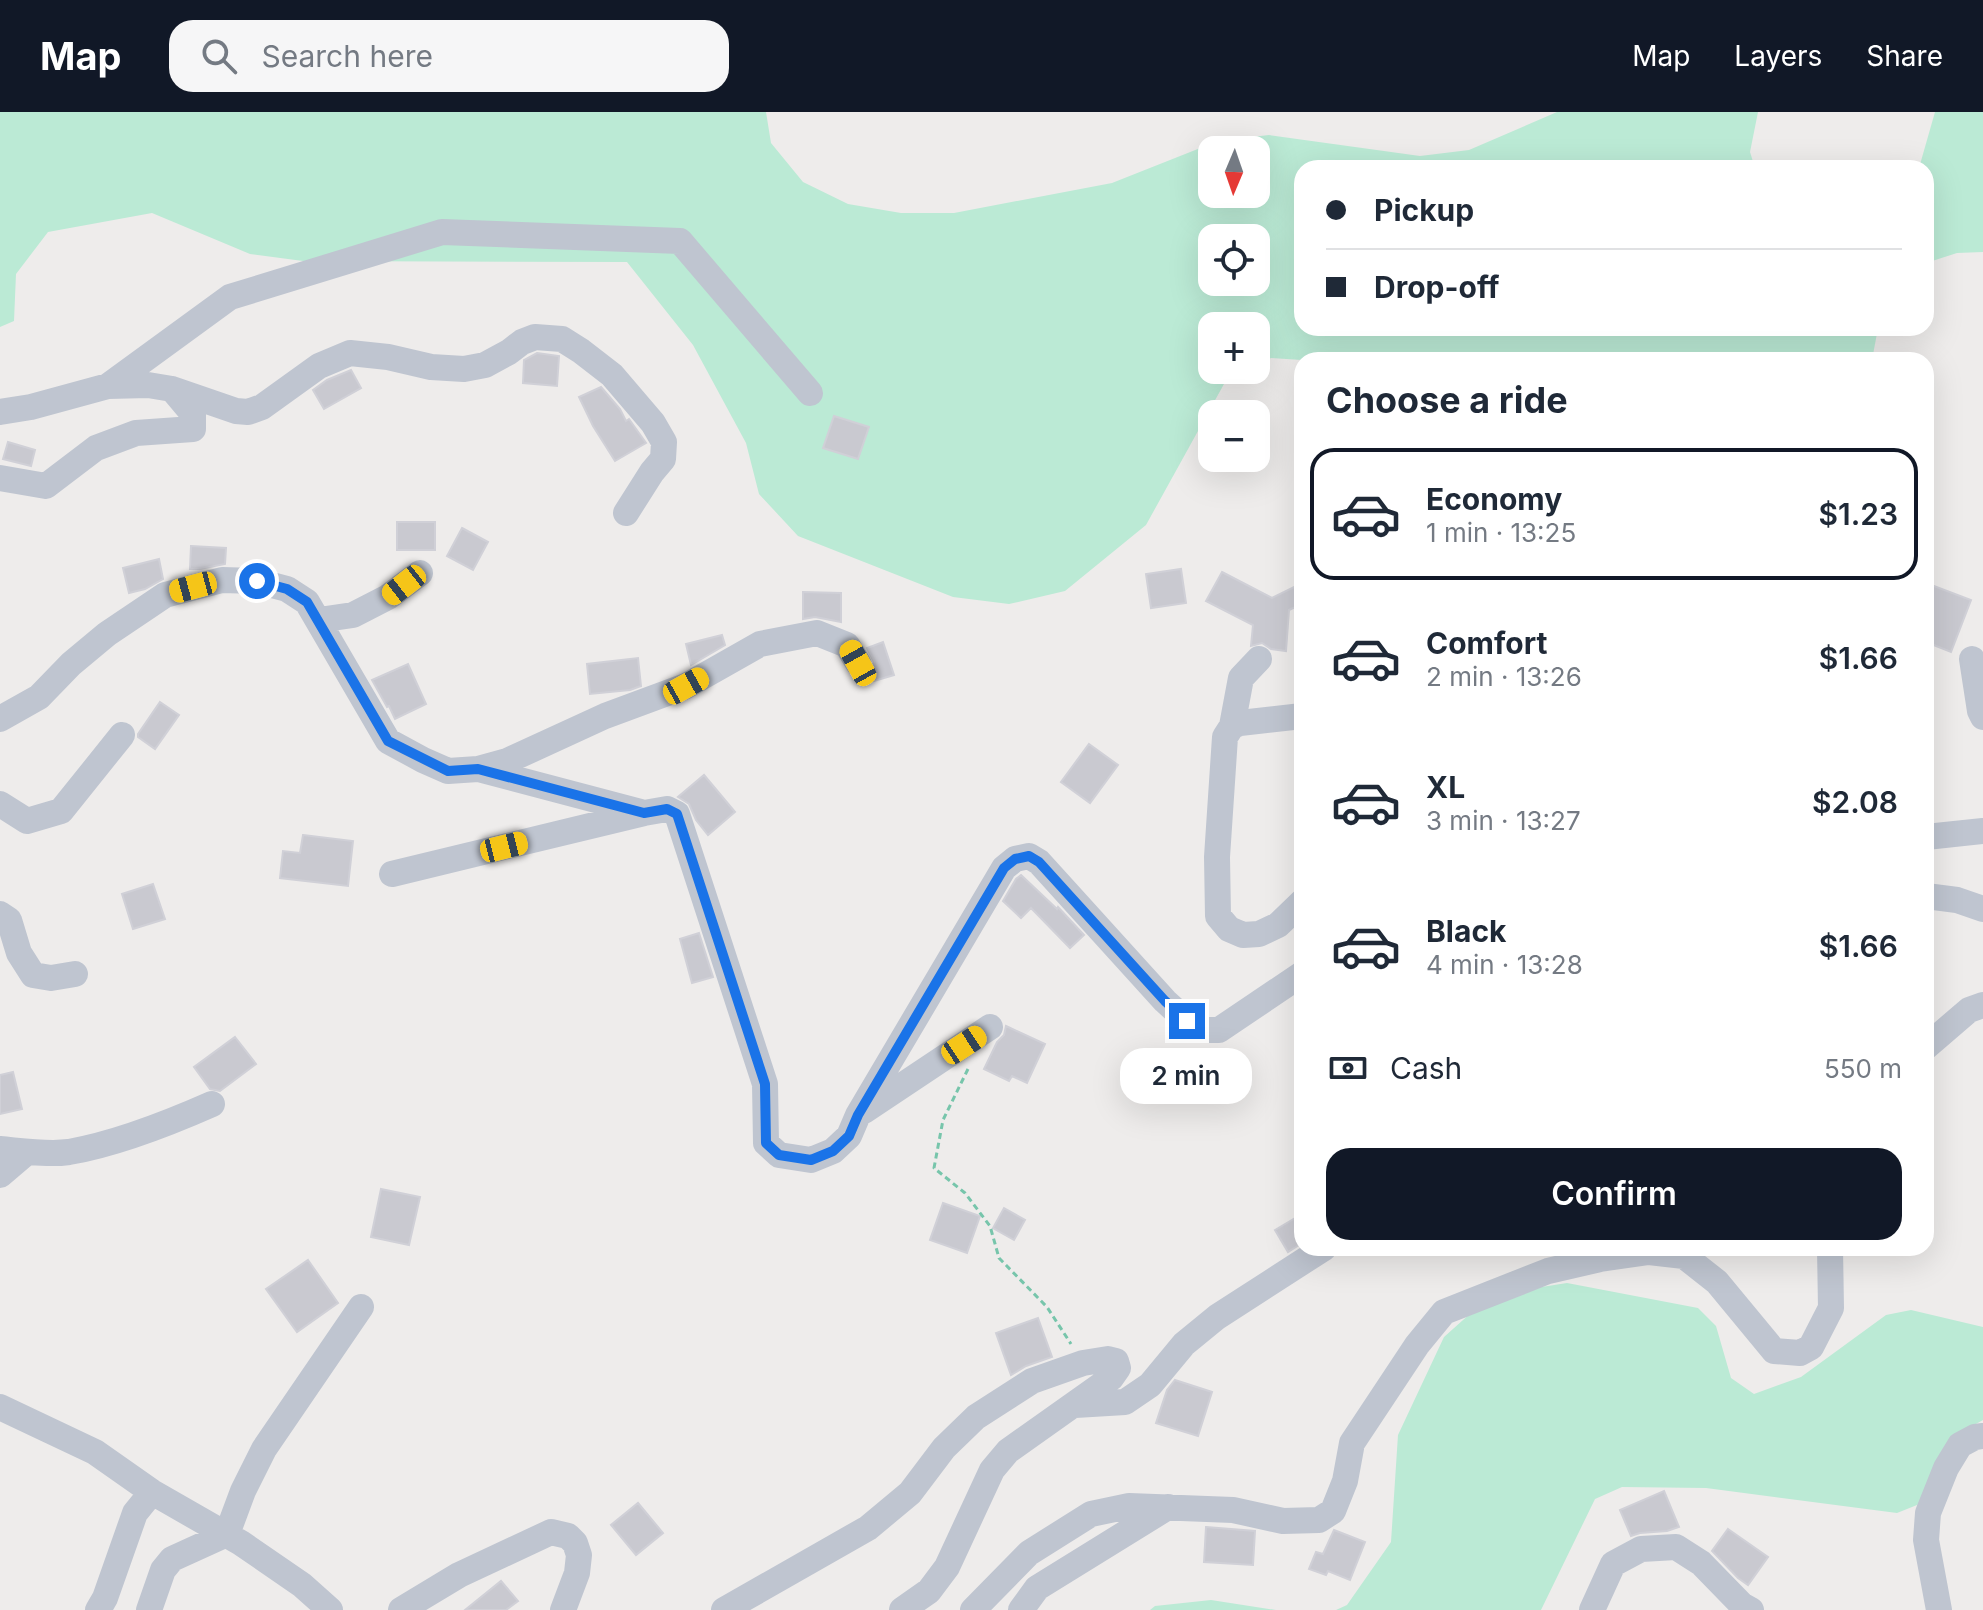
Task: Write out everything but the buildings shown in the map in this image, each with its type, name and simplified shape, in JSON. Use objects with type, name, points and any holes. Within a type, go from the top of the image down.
[{"type":"street","points":[[108,386],[230,297],[442,232],[680,241],[810,393]]},
{"type":"street","points":[[0,412],[108,386],[148,385],[248,412],[262,407],[319,366],[350,353],[388,357],[431,367],[464,369],[485,365],[535,337],[562,339],[612,375],[653,423],[664,442],[663,459],[626,513]]},
{"type":"street","points":[[0,478],[46,486],[96,448],[136,433],[193,429],[193,414],[172,389]]},
{"type":"street","points":[[319,620],[353,615],[388,597],[420,573]]},
{"type":"street","points":[[0,719],[39,697],[95,644],[165,595],[222,580],[257,581],[287,589],[307,602],[388,741],[448,771],[478,769],[507,761],[605,716],[686,686],[760,644],[817,633],[847,645],[858,663]]},
{"type":"street","points":[[1259,659],[1241,678],[1232,726],[1225,737],[1217,857],[1218,916],[1229,929],[1243,935],[1259,934],[1278,925],[1294,910]]},
{"type":"street","points":[[1972,659],[1983,717]]},
{"type":"street","points":[[1232,726],[1294,717]]},
{"type":"street","points":[[0,804],[27,821],[61,811],[122,735]]},
{"type":"street","points":[[478,769],[644,813]]},
{"type":"street","points":[[392,874],[644,813],[667,809],[677,814],[765,1084],[766,1143],[779,1155],[811,1160],[833,1151],[849,1136],[858,1115],[1004,868],[1015,859],[1029,856],[1039,862],[1165,1001],[1202,1030],[1219,1030],[1294,979]]},
{"type":"street","points":[[1934,836],[1983,831]]},
{"type":"street","points":[[1934,897],[1957,900],[1983,909]]},
{"type":"street","points":[[0,914],[9,920],[19,953],[33,975],[51,978],[75,974]]},
{"type":"street","points":[[1934,1040],[1969,1010],[1983,1005]]},
{"type":"street","points":[[858,1115],[990,1027]]},
{"type":"street","points":[[0,1149],[67,1152],[176,1120],[212,1104]]},
{"type":"street","points":[[0,1175],[27,1152]]},
{"type":"street","points":[[1075,1405],[1125,1402],[1150,1385],[1184,1344],[1217,1317],[1312,1256]]},
{"type":"street","points":[[973,1610],[1029,1553],[1091,1514],[1129,1506],[1168,1507],[1233,1510],[1283,1521],[1319,1520],[1333,1511],[1345,1481],[1352,1443],[1417,1345],[1444,1312],[1548,1271],[1621,1256]]},
{"type":"street","points":[[1684,1256],[1717,1282],[1774,1351],[1800,1353],[1811,1347],[1831,1308],[1830,1256]]},
{"type":"street","points":[[149,1610],[163,1570],[172,1559],[227,1534],[243,1491],[264,1449],[361,1307]]},
{"type":"street","points":[[724,1610],[868,1528],[910,1493],[944,1448],[976,1417],[1032,1381],[1083,1363],[1108,1359],[1116,1361],[1118,1368],[1111,1378],[1008,1451],[992,1470],[947,1567],[929,1591],[902,1610]]},
{"type":"street","points":[[0,1407],[95,1452],[152,1492],[227,1534],[302,1585],[330,1610]]},
{"type":"street","points":[[1939,1610],[1926,1540],[1928,1513],[1946,1468],[1960,1445],[1983,1436]]},
{"type":"street","points":[[98,1610],[135,1513],[152,1492]]},
{"type":"street","points":[[1021,1610],[1037,1588],[1168,1507]]},
{"type":"street","points":[[401,1610],[459,1575],[551,1532],[568,1536],[575,1543],[579,1555],[577,1573],[563,1610]]},
{"type":"street","points":[[1592,1610],[1613,1564],[1641,1549],[1676,1547],[1701,1563],[1742,1605],[1751,1610]]},
{"type":"path","points":[[972,1062],[943,1120],[934,1168],[965,1193],[990,1226],[999,1258],[1047,1307],[1083,1363]]},
{"type":"green space","points":[[0,112],[766,112],[771,143],[803,182],[848,204],[901,213],[954,213],[1112,183],[1198,149],[1198,208],[1270,208],[1270,136],[1260,136],[1269,135],[1420,156],[1469,150],[1557,112],[1758,112],[1750,152],[1752,160],[1294,160],[1294,336],[1876,336],[1874,352],[1294,352],[1294,359],[1270,359],[1270,312],[1198,312],[1198,384],[1224,384],[1215,400],[1198,400],[1198,431],[1146,525],[1065,591],[1009,604],[953,597],[798,536],[759,494],[746,443],[693,345],[627,262],[303,261],[250,254],[152,213],[48,232],[16,274],[14,321],[0,327]]},
{"type":"green space","points":[[1935,112],[1983,112],[1983,252],[1957,253],[1934,260],[1934,160],[1921,160]]},
{"type":"green space","points":[[1567,1283],[1698,1308],[1716,1326],[1731,1378],[1754,1394],[1801,1377],[1886,1315],[1911,1310],[1983,1327],[1983,1420],[1960,1433],[1922,1503],[1897,1513],[1706,1488],[1622,1487],[1595,1499],[1541,1610],[1336,1610],[1347,1605],[1391,1542],[1398,1435],[1444,1337],[1491,1295]]},
{"type":"green space","points":[[1211,1600],[1276,1610],[1150,1610],[1155,1606]]},
{"type":"route","points":[[257,581],[287,589],[307,602],[388,741],[448,771],[478,769],[644,813],[667,809],[677,814],[765,1084],[766,1143],[779,1155],[811,1160],[833,1151],[849,1136],[858,1115],[1004,868],[1015,859],[1029,856],[1039,862],[1165,1001],[1187,1021]]}]
